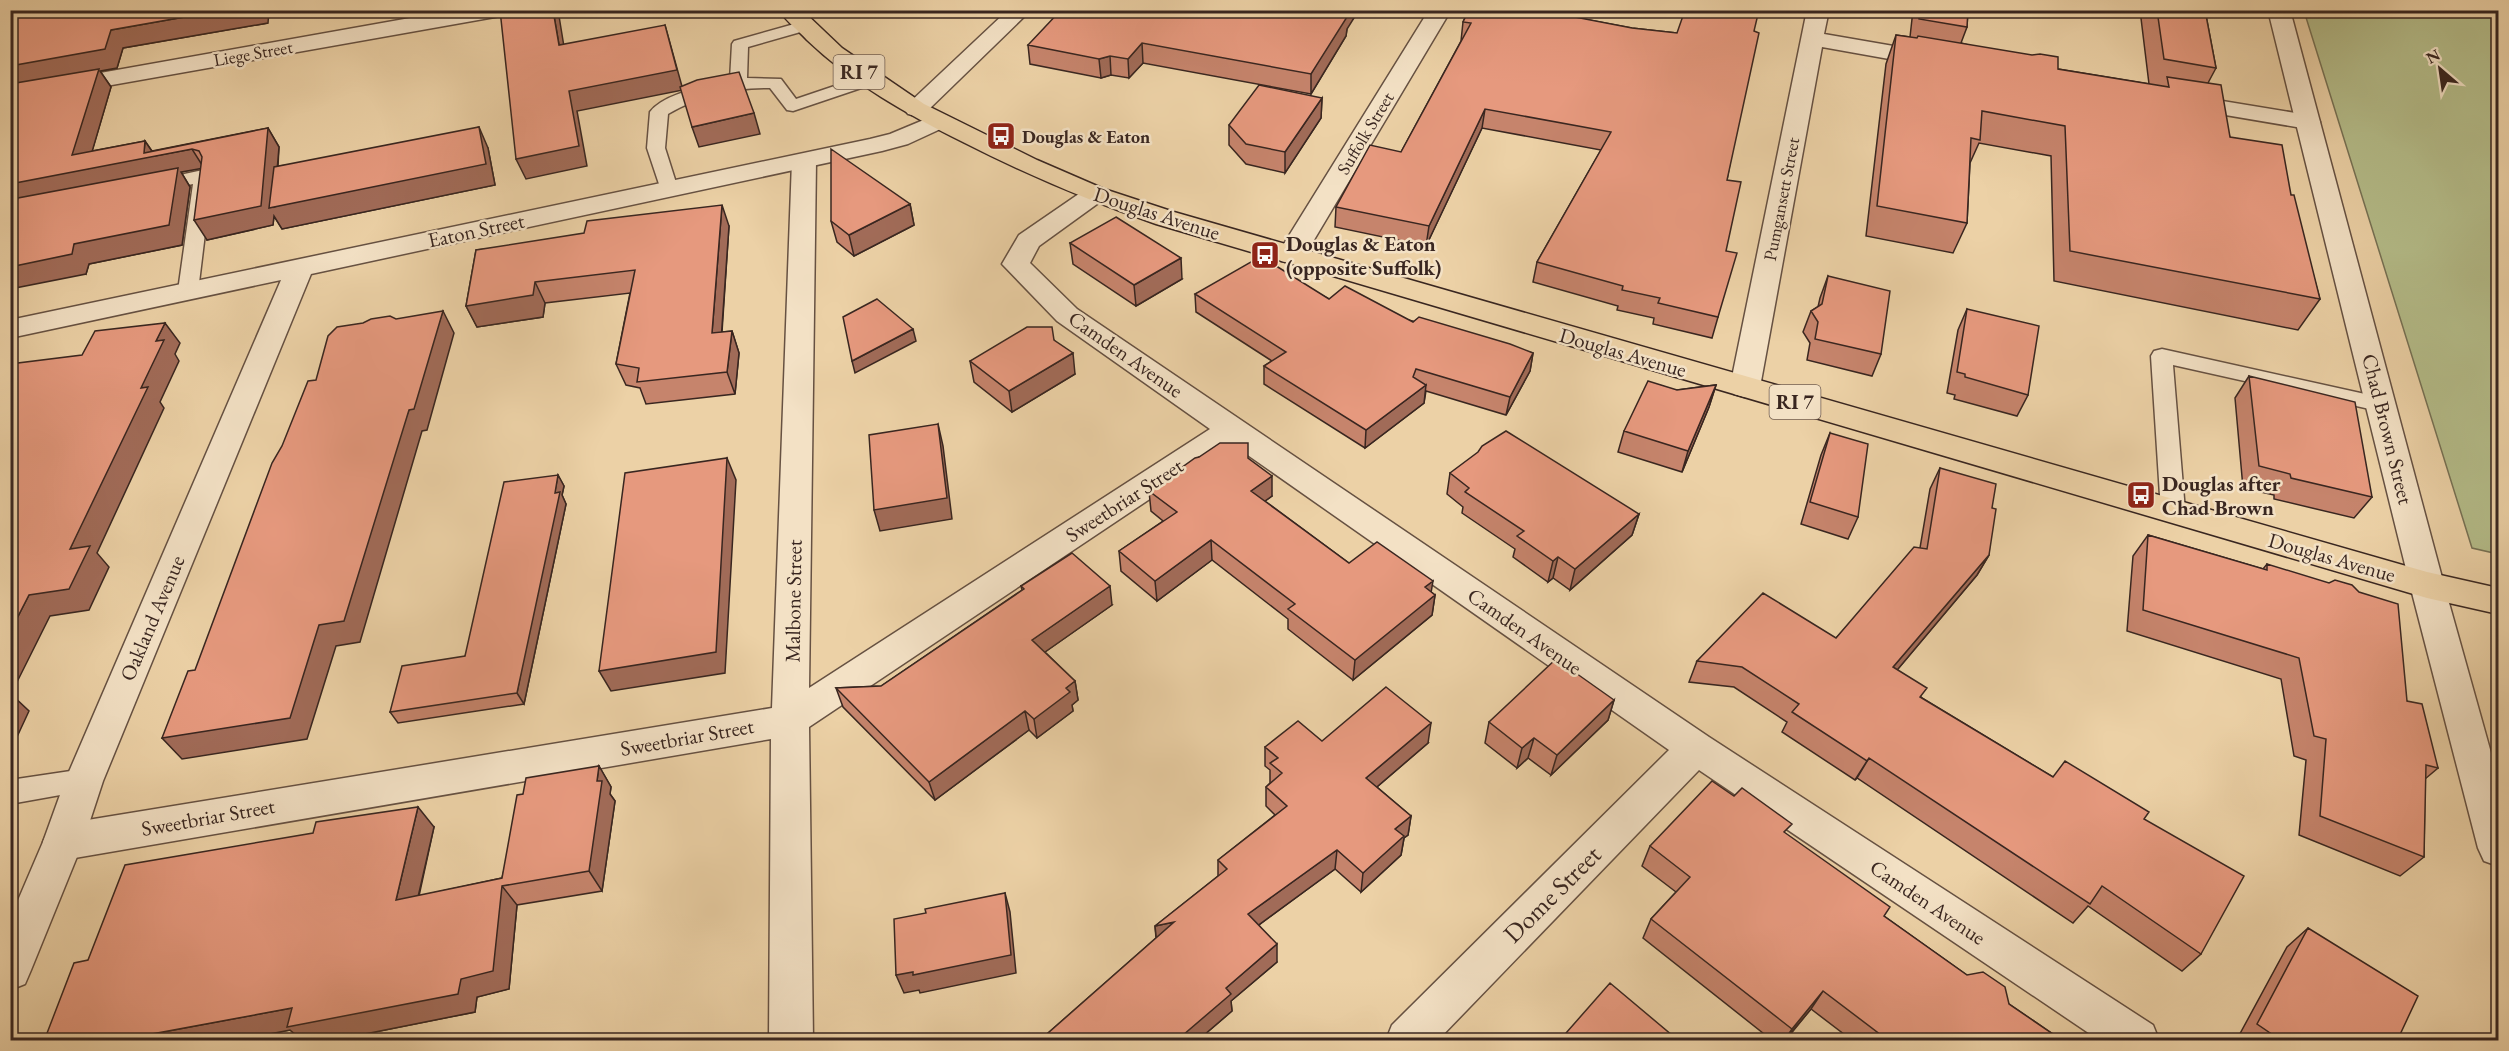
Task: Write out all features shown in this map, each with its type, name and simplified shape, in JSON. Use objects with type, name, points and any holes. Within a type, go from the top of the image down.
[{"type":"main road","name":"Douglas Avenue","points":[[797,18],[834,53],[927,115],[1028,165],[1095,194],[1165,218],[2427,585],[2499,601]]},
{"type":"street","name":"Liege Street","points":[[10,96],[495,10]]},
{"type":"street","name":"Eaton Street","points":[[10,329],[899,139],[927,115],[1021,10]]},
{"type":"street","name":"Suffolk Street","points":[[1291,255],[1440,10]]},
{"type":"street","name":"Pumgansett Street","points":[[1745,387],[1818,10]]},
{"type":"street","name":"Chad Brown Street","points":[[2279,10],[2383,405],[2427,585],[2499,848]]},
{"type":"street","points":[[1812,39],[1950,63]]},
{"type":"street","points":[[2163,98],[2308,122]]},
{"type":"street","name":"Malbone Street","points":[[791,1041],[790,720],[804,161]]},
{"type":"street","name":"Camden Avenue","points":[[1095,194],[1028,241],[1016,264],[1067,315],[1696,748],[2137,1041]]},
{"type":"street","name":"Oakland Avenue","points":[[10,969],[63,842],[84,781],[300,268]]},
{"type":"street","name":"Sweetbriar Street","points":[[63,842],[790,720],[1232,429]]},
{"type":"street","name":"Dome Street","points":[[1408,1041],[1696,748]]},
{"type":"lane","points":[[738,83],[740,44],[797,18]]},
{"type":"lane","points":[[669,189],[656,148],[659,112],[682,99],[738,83],[774,83],[792,106],[870,79]]},
{"type":"lane","points":[[136,189],[203,176],[188,291]]},
{"type":"lane","points":[[2173,511],[2162,356],[2383,405]]},
{"type":"lane","points":[[10,792],[84,781]]},
{"type":"green space","points":[[2304,11],[2498,11],[2498,554],[2472,548]]},
{"type":"building","points":[[10,10],[224,10],[111,30],[105,49],[10,66]]},
{"type":"building","points":[[500,10],[553,10],[559,45],[665,25],[677,70],[569,91],[579,146],[516,159]]},
{"type":"building","points":[[1061,10],[1347,10],[1343,16],[1347,17],[1311,74],[1142,43],[1128,59],[1110,56],[1099,59],[1028,45]]},
{"type":"building","points":[[1469,10],[1565,10],[1564,15],[1632,28],[1677,33],[1685,10],[1759,10],[1754,31],[1759,33],[1727,180],[1741,182],[1726,251],[1737,253],[1718,317],[1658,303],[1660,298],[1622,290],[1623,286],[1537,262],[1611,132],[1485,109],[1429,226],[1336,207],[1370,145],[1401,152],[1471,23],[1463,22]]},
{"type":"building","points":[[1920,10],[1968,10],[1967,27],[1919,19]]},
{"type":"building","points":[[2157,10],[2205,10],[2216,68],[2164,59]]},
{"type":"building","points":[[1896,35],[1917,38],[1918,36],[2032,55],[2058,57],[2058,69],[2169,87],[2167,77],[2221,85],[2230,137],[2282,145],[2291,195],[2294,195],[2320,299],[2070,251],[2065,126],[1982,111],[1980,140],[1971,138],[1967,223],[1877,206]]},
{"type":"building","points":[[99,69],[72,155],[145,141],[144,153],[268,128],[261,206],[194,220],[202,157],[199,151],[192,149],[10,184],[10,84]]},
{"type":"building","points":[[739,72],[754,113],[692,127],[680,87],[697,80]]},
{"type":"building","points":[[1259,85],[1322,98],[1285,152],[1246,144],[1229,125]]},
{"type":"building","points":[[479,127],[486,164],[269,208],[274,167]]},
{"type":"building","points":[[831,149],[910,204],[849,235],[831,221]]},
{"type":"building","points":[[178,168],[169,225],[74,244],[72,254],[10,267],[10,223],[18,198]]},
{"type":"building","points":[[722,205],[712,333],[732,331],[727,372],[637,382],[639,368],[616,364],[635,270],[535,282],[533,295],[466,306],[476,250],[584,233],[587,221]]},
{"type":"building","points":[[1116,217],[1181,258],[1134,285],[1070,243]]},
{"type":"building","points":[[1256,259],[1269,267],[1273,264],[1329,299],[1345,286],[1413,322],[1419,317],[1533,353],[1510,397],[1416,369],[1413,377],[1426,385],[1366,430],[1264,366],[1286,352],[1195,294]]},
{"type":"building","points":[[1828,276],[1890,291],[1881,354],[1815,339],[1818,322],[1811,311],[1822,304]]},
{"type":"building","points":[[877,299],[913,329],[852,361],[843,317]]},
{"type":"building","points":[[1967,309],[2039,326],[2028,395],[1965,377],[1965,374],[1957,372]]},
{"type":"building","points":[[443,311],[414,409],[409,410],[344,621],[319,625],[290,718],[162,738],[188,671],[195,670],[272,463],[282,446],[308,381],[316,380],[328,336],[337,327],[363,323],[371,319],[390,316],[396,319]]},
{"type":"building","points":[[165,323],[156,341],[164,340],[141,388],[148,387],[70,549],[90,546],[69,589],[29,595],[10,632],[10,430],[15,423],[10,424],[10,364],[82,355],[95,331]]},
{"type":"building","points":[[1027,327],[1052,327],[1054,340],[1073,353],[1009,391],[970,361]]},
{"type":"building","points":[[2249,376],[2355,402],[2372,497],[2291,478],[2290,474],[2259,466]]},
{"type":"building","points":[[1648,381],[1677,390],[1716,385],[1688,451],[1624,431]]},
{"type":"building","points":[[938,424],[947,498],[874,510],[869,435]]},
{"type":"building","points":[[1506,431],[1639,514],[1575,569],[1558,557],[1553,561],[1517,536],[1524,531],[1465,492],[1469,488],[1450,473],[1478,452],[1482,446]]},
{"type":"building","points":[[1830,433],[1868,444],[1858,517],[1810,502]]},
{"type":"building","points":[[1220,443],[1248,443],[1248,458],[1272,476],[1251,491],[1349,563],[1377,542],[1433,581],[1425,587],[1435,595],[1355,660],[1288,609],[1295,604],[1211,540],[1155,581],[1119,551],[1177,512],[1149,491]]},
{"type":"building","points":[[727,458],[716,652],[599,671],[625,473]]},
{"type":"building","points":[[1940,468],[1996,484],[1992,508],[1996,509],[1989,555],[1893,667],[1927,688],[1920,697],[2053,777],[2065,761],[2149,812],[2144,819],[2244,876],[2201,954],[2102,886],[2090,904],[1869,758],[1867,761],[1792,712],[1799,704],[1742,667],[1697,661],[1763,593],[1836,638],[1914,547],[1927,549]]},
{"type":"building","points":[[558,475],[555,493],[560,492],[517,693],[390,712],[402,666],[465,656],[504,482]]},
{"type":"building","points":[[2148,535],[2267,570],[2267,564],[2329,583],[2335,580],[2352,585],[2359,592],[2398,604],[2407,701],[2422,704],[2438,768],[2426,765],[2424,857],[2320,816],[2326,739],[2314,736],[2299,658],[2143,610]]},
{"type":"building","points":[[1072,553],[1110,586],[1032,640],[1075,681],[1066,688],[1070,692],[1034,719],[1025,711],[929,782],[836,688],[881,686],[1024,589],[1021,586]]},
{"type":"building","points":[[1556,659],[1614,700],[1557,755],[1534,738],[1522,748],[1489,722]]},
{"type":"building","points":[[1386,687],[1431,723],[1366,778],[1411,816],[1395,829],[1404,836],[1363,873],[1337,850],[1248,914],[1277,944],[1226,988],[1231,994],[1176,1041],[1039,1041],[1174,922],[1155,926],[1227,869],[1218,860],[1287,806],[1266,787],[1282,773],[1270,763],[1278,758],[1265,747],[1298,721],[1322,741]]},
{"type":"building","points":[[599,766],[597,781],[602,781],[589,871],[502,886],[493,971],[461,979],[458,994],[287,1027],[292,1008],[136,1037],[135,1041],[44,1041],[74,963],[88,960],[125,865],[313,833],[316,822],[418,807],[396,900],[502,878],[517,795],[523,794],[526,778]]},
{"type":"building","points":[[1712,781],[1734,796],[1742,788],[1792,824],[1784,832],[1890,907],[1884,916],[1967,975],[1983,972],[2005,987],[2009,1004],[2063,1041],[1889,1041],[1823,991],[1792,1029],[1651,919],[1690,877],[1650,846]]},
{"type":"building","points":[[1005,893],[1011,955],[913,975],[913,972],[896,975],[894,919],[926,913],[925,909]]},
{"type":"building","points":[[2308,928],[2418,996],[2397,1041],[2282,1041],[2257,1024]]},
{"type":"building","points":[[1610,983],[1679,1041],[1559,1041]]},
{"type":"place","name":"Douglas & Eaton","points":[[1001,136]]},
{"type":"place","name":"Douglas & Eaton (opposite Suffolk)","points":[[1265,255]]},
{"type":"place","name":"Douglas after Chad Brown","points":[[2141,495]]}]
